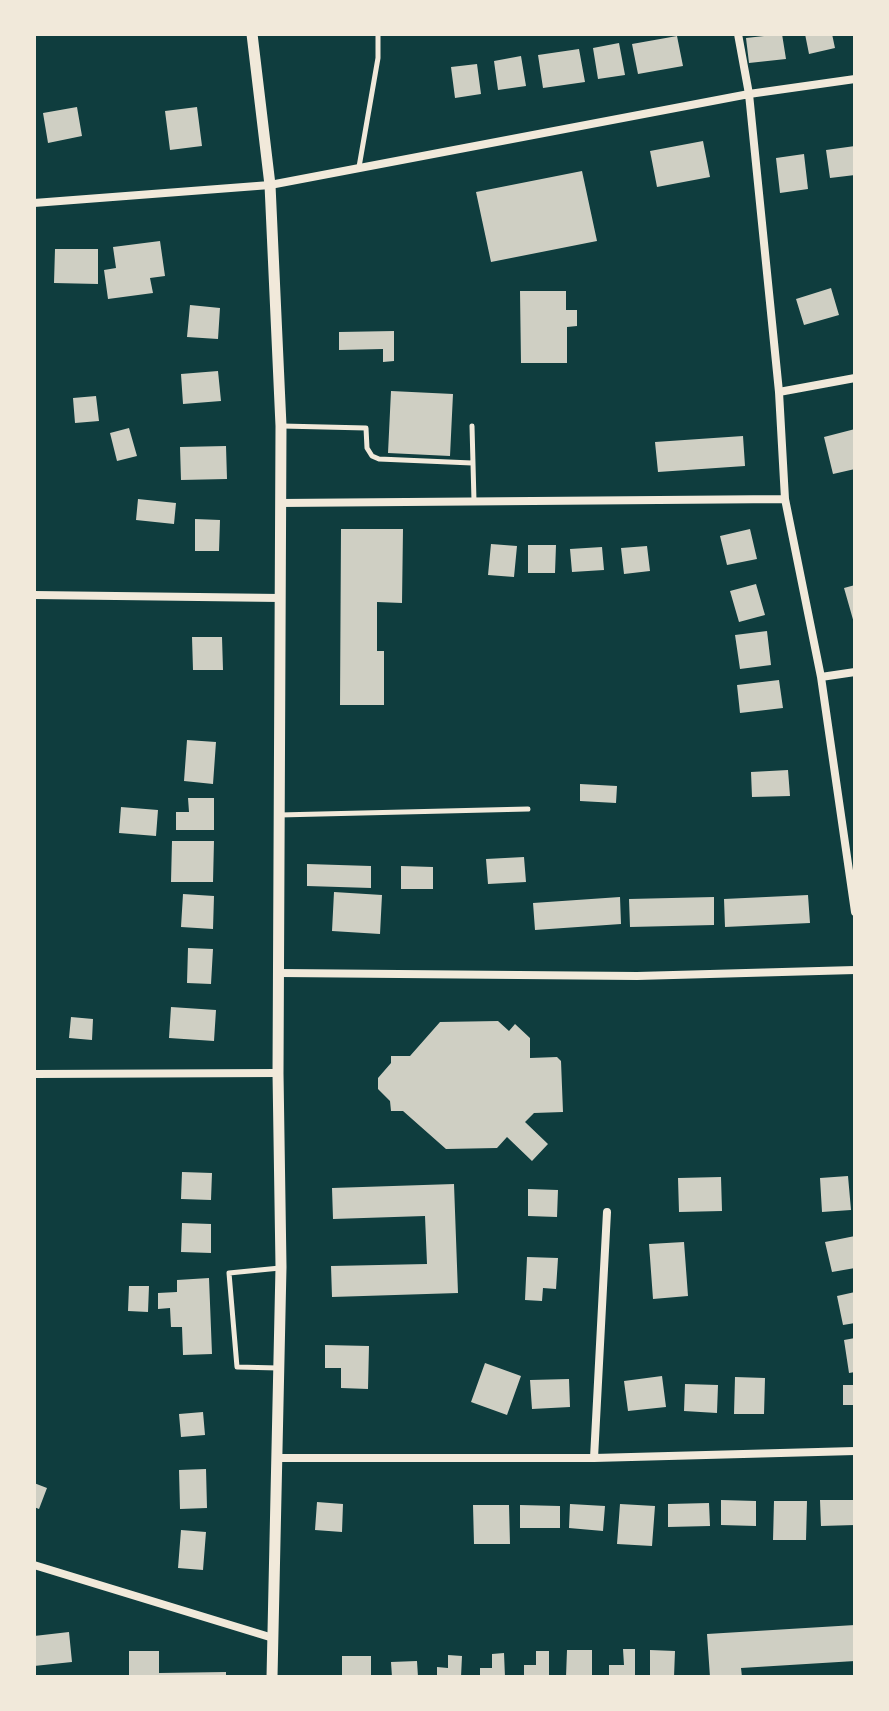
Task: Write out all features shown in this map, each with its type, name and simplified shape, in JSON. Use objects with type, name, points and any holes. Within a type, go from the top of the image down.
[{"type":"street","points":[[252,34],[270,185],[281,426],[278,815],[281,1267],[272,1677]]},
{"type":"street","points":[[738,34],[749,94],[779,392],[785,499],[821,677],[855,912]]},
{"type":"street","points":[[34,203],[270,185],[749,94],[855,79]]},
{"type":"street","points":[[779,392],[855,378]]},
{"type":"street","points":[[280,503],[785,499]]},
{"type":"street","points":[[34,595],[280,598]]},
{"type":"street","points":[[821,677],[855,672]]},
{"type":"street","points":[[280,973],[637,976],[855,970]]},
{"type":"street","points":[[34,1074],[278,1073]]},
{"type":"street","points":[[594,1458],[607,1212]]},
{"type":"street","points":[[278,1458],[594,1458],[855,1451]]},
{"type":"street","points":[[34,1565],[273,1638]]},
{"type":"lane","points":[[359,168],[378,58],[378,34]]},
{"type":"lane","points":[[281,426],[366,428],[367,448],[372,456],[379,459],[472,463]]},
{"type":"lane","points":[[472,426],[474,502]]},
{"type":"lane","points":[[278,815],[528,809]]},
{"type":"lane","points":[[278,1368],[237,1367],[229,1273],[281,1267]]},
{"type":"building","points":[[782,34],[786,59],[749,63],[746,38]]},
{"type":"building","points":[[805,34],[832,34],[835,48],[809,54]]},
{"type":"building","points":[[677,36],[683,66],[638,74],[632,44]]},
{"type":"building","points":[[619,43],[625,75],[598,79],[593,48]]},
{"type":"building","points":[[579,49],[585,82],[543,88],[538,55]]},
{"type":"building","points":[[521,56],[526,86],[498,90],[494,61]]},
{"type":"building","points":[[477,64],[481,94],[455,98],[451,67]]},
{"type":"building","points":[[77,107],[82,136],[48,143],[43,113]]},
{"type":"building","points":[[197,107],[202,146],[170,150],[165,111]]},
{"type":"building","points":[[703,141],[710,177],[657,187],[650,151]]},
{"type":"building","points":[[855,146],[855,175],[830,178],[826,150]]},
{"type":"building","points":[[804,154],[808,189],[780,193],[776,158]]},
{"type":"building","points":[[582,171],[597,241],[491,262],[476,192]]},
{"type":"building","points":[[160,241],[165,276],[150,278],[153,293],[108,299],[104,270],[116,268],[113,247]]},
{"type":"building","points":[[55,249],[98,249],[98,284],[54,283]]},
{"type":"building","points":[[831,288],[839,315],[804,325],[796,299]]},
{"type":"building","points":[[520,291],[566,291],[566,310],[577,310],[577,326],[567,327],[567,363],[521,363]]},
{"type":"building","points":[[190,305],[220,308],[218,339],[187,337]]},
{"type":"building","points":[[394,331],[394,361],[383,362],[383,349],[339,350],[339,332]]},
{"type":"building","points":[[218,371],[221,401],[183,404],[181,374]]},
{"type":"building","points":[[391,391],[453,394],[450,456],[388,453]]},
{"type":"building","points":[[96,396],[99,421],[75,423],[73,398]]},
{"type":"building","points":[[129,428],[137,456],[117,461],[110,433]]},
{"type":"building","points":[[855,429],[855,469],[833,474],[824,437]]},
{"type":"building","points":[[743,436],[745,466],[658,472],[655,442]]},
{"type":"building","points":[[226,446],[227,479],[181,480],[180,447]]},
{"type":"building","points":[[138,499],[176,503],[174,524],[136,520]]},
{"type":"building","points":[[195,519],[220,520],[219,551],[195,551]]},
{"type":"building","points":[[341,529],[403,529],[402,603],[377,602],[377,651],[384,651],[384,705],[340,705]]},
{"type":"building","points":[[750,529],[757,559],[727,565],[720,536]]},
{"type":"building","points":[[491,544],[517,546],[514,577],[488,575]]},
{"type":"building","points":[[528,545],[556,545],[555,573],[528,573]]},
{"type":"building","points":[[647,546],[650,571],[624,574],[621,548]]},
{"type":"building","points":[[602,547],[604,570],[572,572],[570,549]]},
{"type":"building","points":[[756,584],[765,615],[739,622],[730,591]]},
{"type":"building","points":[[855,585],[855,623],[854,623],[844,588]]},
{"type":"building","points":[[767,631],[771,665],[740,669],[735,635]]},
{"type":"building","points":[[192,637],[222,637],[223,670],[193,670]]},
{"type":"building","points":[[779,680],[783,708],[740,713],[737,685]]},
{"type":"building","points":[[187,740],[216,742],[213,784],[184,781]]},
{"type":"building","points":[[788,770],[790,796],[752,797],[751,772]]},
{"type":"building","points":[[580,784],[617,786],[616,803],[580,801]]},
{"type":"building","points":[[188,798],[214,798],[214,830],[176,830],[176,812],[189,812]]},
{"type":"building","points":[[121,807],[158,810],[156,836],[119,833]]},
{"type":"building","points":[[172,841],[214,841],[213,882],[171,882]]},
{"type":"building","points":[[524,857],[526,882],[488,884],[486,859]]},
{"type":"building","points":[[307,864],[371,866],[371,888],[307,886]]},
{"type":"building","points":[[401,866],[433,867],[433,889],[401,889]]},
{"type":"building","points":[[334,892],[382,895],[380,934],[332,931]]},
{"type":"building","points":[[183,894],[214,896],[213,929],[181,927]]},
{"type":"building","points":[[808,895],[810,923],[725,927],[724,899]]},
{"type":"building","points":[[620,897],[621,924],[535,930],[533,903]]},
{"type":"building","points":[[714,897],[714,925],[630,927],[629,899]]},
{"type":"building","points":[[188,948],[213,949],[211,984],[187,983]]},
{"type":"building","points":[[171,1007],[216,1010],[214,1041],[169,1038]]},
{"type":"building","points":[[71,1017],[93,1019],[92,1040],[69,1038]]},
{"type":"building","points":[[498,1021],[509,1031],[515,1024],[530,1038],[530,1058],[557,1057],[561,1061],[563,1112],[534,1113],[525,1122],[548,1144],[532,1161],[507,1137],[497,1148],[446,1149],[403,1111],[391,1111],[390,1101],[378,1089],[378,1078],[391,1063],[391,1056],[410,1056],[440,1022]]},
{"type":"building","points":[[182,1172],[212,1173],[211,1200],[181,1199]]},
{"type":"building","points":[[848,1176],[851,1210],[822,1212],[820,1178]]},
{"type":"building","points":[[721,1177],[722,1211],[679,1212],[678,1178]]},
{"type":"building","points":[[454,1184],[458,1293],[332,1297],[331,1266],[427,1264],[425,1216],[333,1219],[332,1188]]},
{"type":"building","points":[[528,1189],[558,1190],[557,1217],[528,1216]]},
{"type":"building","points":[[182,1223],[211,1224],[211,1253],[181,1252]]},
{"type":"building","points":[[855,1236],[855,1268],[832,1272],[825,1242]]},
{"type":"building","points":[[684,1242],[688,1296],[653,1299],[649,1244]]},
{"type":"building","points":[[527,1257],[558,1258],[556,1289],[543,1288],[542,1301],[525,1300]]},
{"type":"building","points":[[209,1278],[212,1354],[183,1355],[182,1327],[171,1327],[170,1308],[158,1309],[158,1293],[177,1292],[177,1280]]},
{"type":"building","points":[[129,1286],[149,1286],[148,1312],[128,1311]]},
{"type":"building","points":[[855,1292],[855,1323],[843,1325],[837,1296]]},
{"type":"building","points":[[855,1338],[855,1372],[849,1373],[844,1340]]},
{"type":"building","points":[[325,1345],[369,1346],[368,1389],[341,1388],[341,1368],[325,1368]]},
{"type":"building","points":[[485,1363],[521,1376],[507,1415],[471,1402]]},
{"type":"building","points":[[662,1376],[666,1407],[628,1411],[624,1381]]},
{"type":"building","points":[[735,1377],[765,1378],[764,1414],[734,1414]]},
{"type":"building","points":[[569,1379],[570,1407],[532,1409],[530,1380]]},
{"type":"building","points":[[685,1384],[718,1385],[717,1413],[684,1411]]},
{"type":"building","points":[[843,1385],[855,1385],[855,1405],[843,1405]]},
{"type":"building","points":[[203,1412],[205,1435],[181,1437],[179,1414]]},
{"type":"building","points":[[206,1469],[207,1508],[180,1509],[179,1470]]},
{"type":"building","points":[[34,1483],[47,1488],[39,1509],[34,1507]]},
{"type":"building","points":[[721,1500],[756,1501],[756,1526],[721,1525]]},
{"type":"building","points":[[820,1500],[855,1500],[855,1525],[821,1526]]},
{"type":"building","points":[[774,1501],[807,1501],[806,1540],[773,1540]]},
{"type":"building","points":[[317,1502],[343,1504],[342,1532],[315,1530]]},
{"type":"building","points":[[709,1503],[710,1526],[668,1527],[668,1504]]},
{"type":"building","points":[[570,1504],[605,1506],[603,1531],[569,1528]]},
{"type":"building","points":[[620,1504],[655,1506],[652,1546],[617,1544]]},
{"type":"building","points":[[473,1505],[509,1505],[510,1544],[474,1544]]},
{"type":"building","points":[[520,1505],[560,1506],[560,1528],[520,1528]]},
{"type":"building","points":[[181,1530],[206,1532],[203,1570],[178,1568]]},
{"type":"building","points":[[855,1625],[855,1661],[741,1668],[742,1677],[710,1677],[707,1634]]},
{"type":"building","points":[[69,1632],[72,1662],[34,1666],[34,1636]]},
{"type":"building","points":[[623,1649],[635,1649],[635,1677],[609,1677],[609,1665],[624,1665]]},
{"type":"building","points":[[567,1650],[592,1650],[592,1677],[566,1677]]},
{"type":"building","points":[[650,1650],[675,1651],[674,1677],[650,1677]]},
{"type":"building","points":[[129,1651],[159,1651],[159,1673],[226,1672],[226,1677],[129,1677]]},
{"type":"building","points":[[536,1651],[549,1651],[549,1677],[524,1677],[524,1665],[536,1665]]},
{"type":"building","points":[[504,1653],[505,1677],[480,1677],[480,1668],[492,1668],[492,1654]]},
{"type":"building","points":[[448,1655],[462,1656],[461,1677],[437,1677],[437,1667],[448,1668]]},
{"type":"building","points":[[342,1656],[371,1656],[371,1677],[342,1677]]},
{"type":"building","points":[[417,1661],[418,1677],[392,1677],[391,1662]]}]
